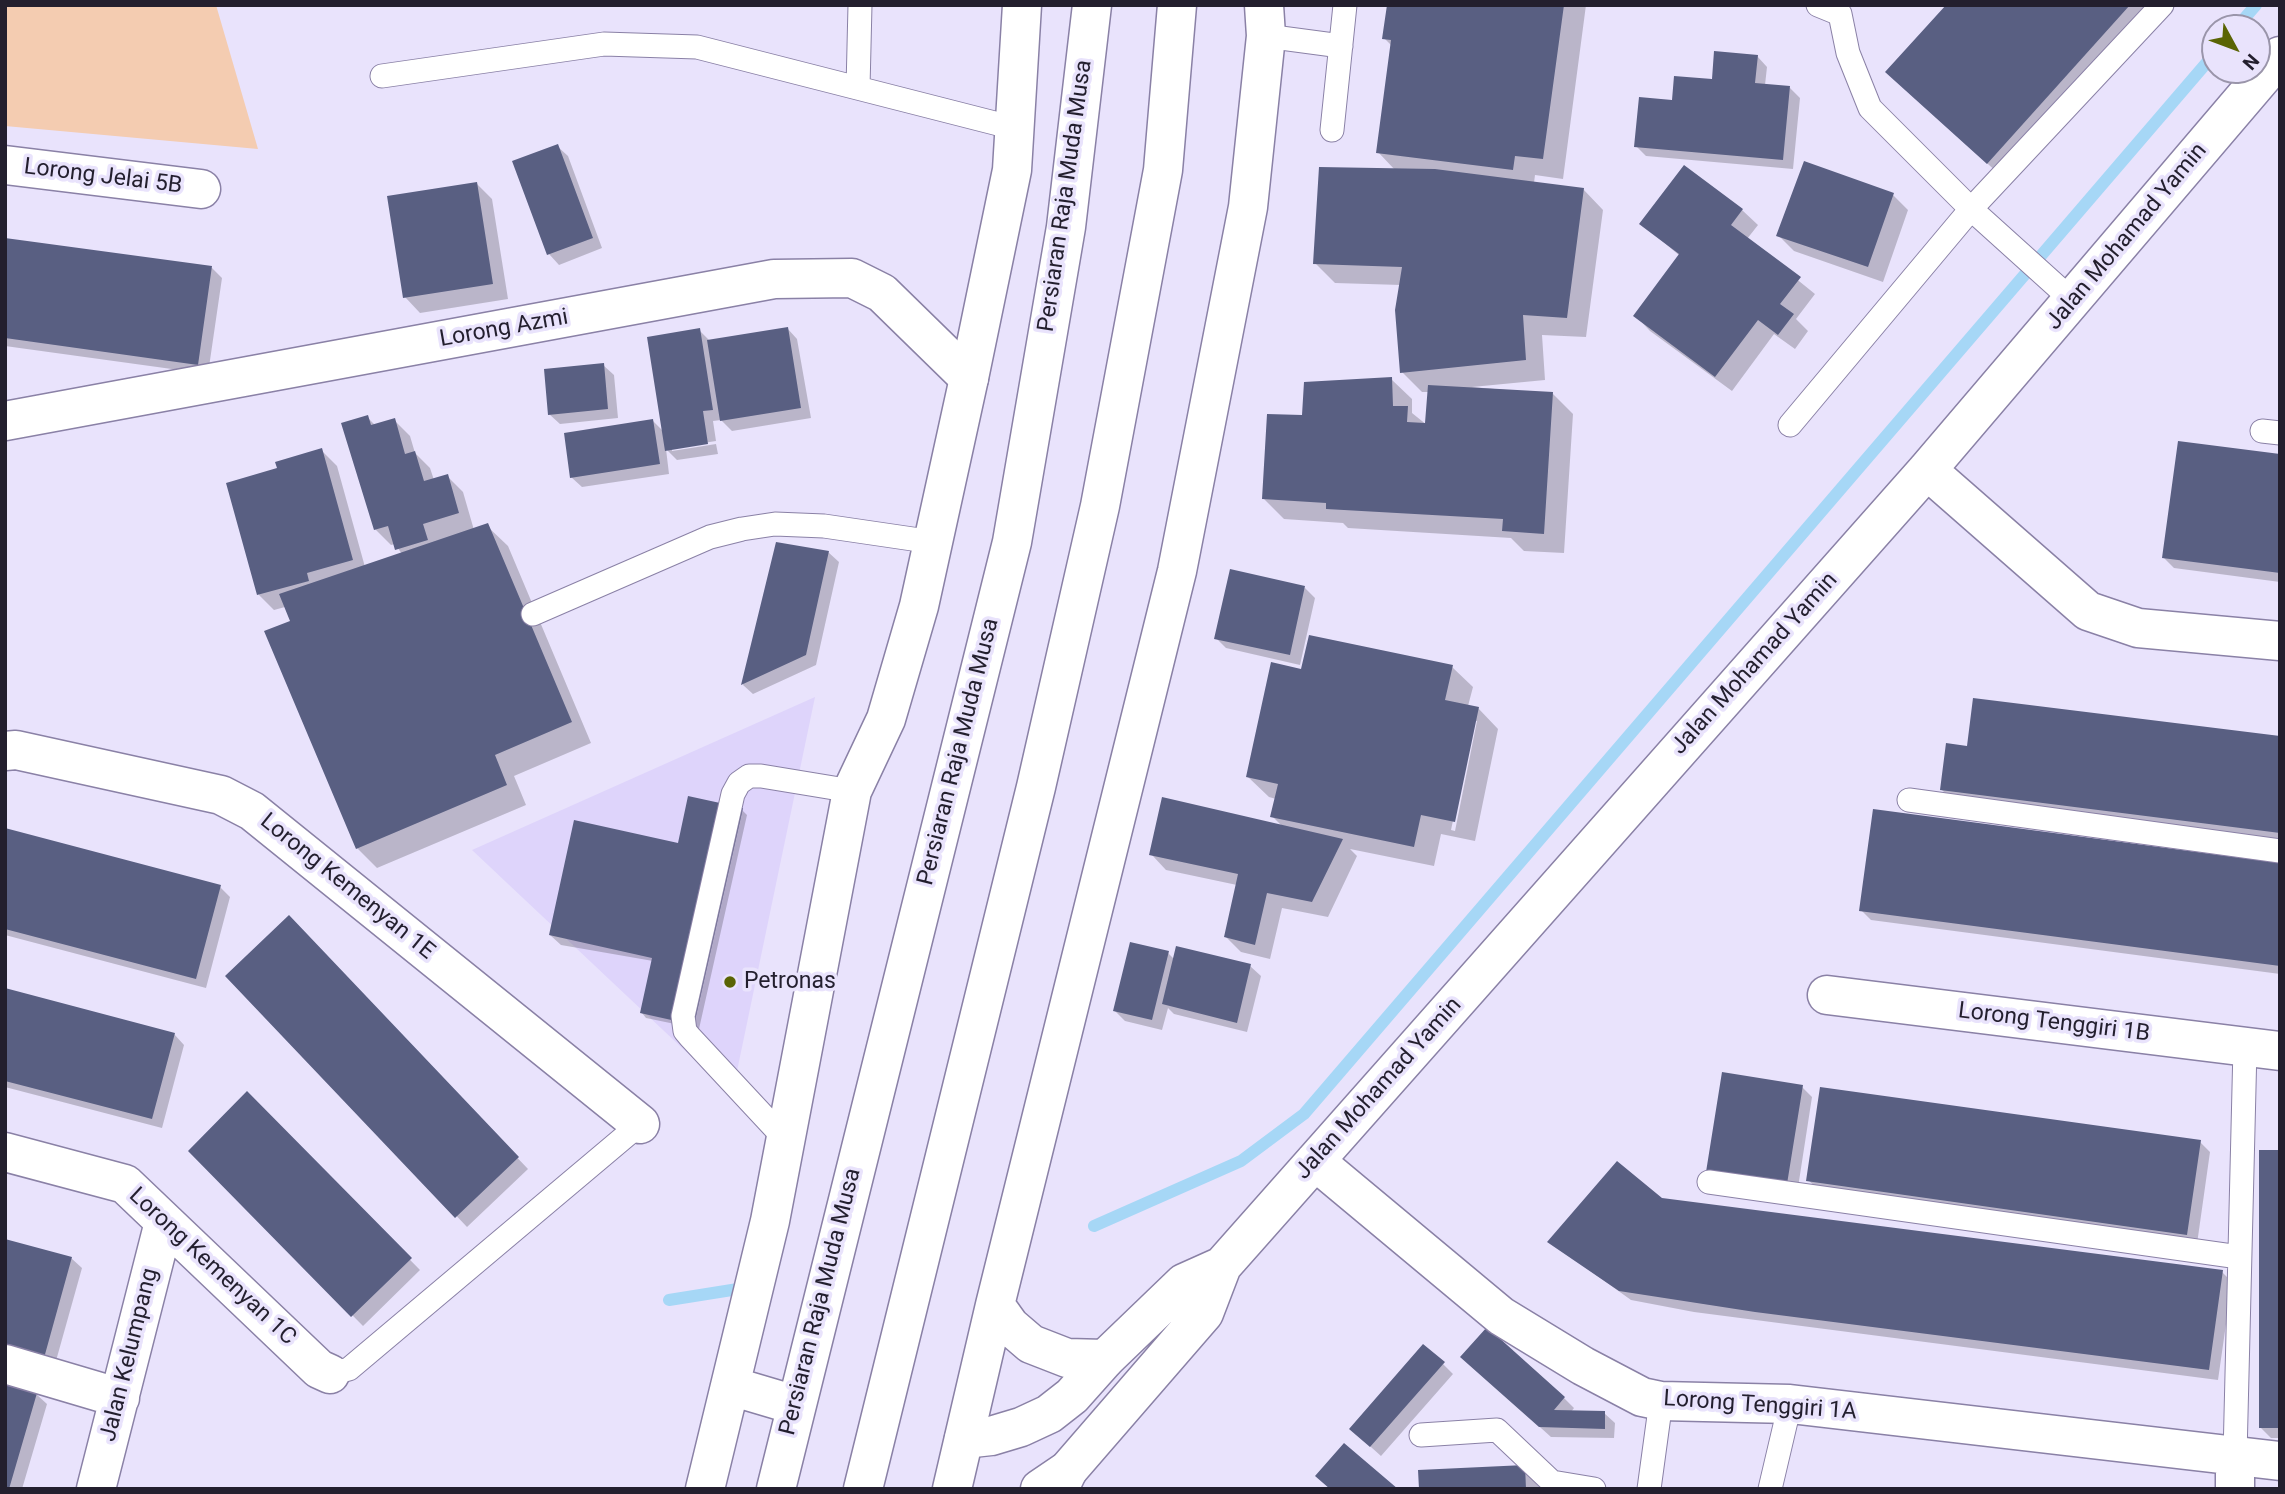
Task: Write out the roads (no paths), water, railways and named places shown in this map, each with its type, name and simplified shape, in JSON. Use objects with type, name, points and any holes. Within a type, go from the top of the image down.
[{"type":"street","points":[[705,1489],[770,1221],[852,791],[886,719],[919,606],[969,378],[1012,170],[1022,5]]},
{"type":"street","name":"Persiaran Raja Muda Musa","points":[[776,1489],[1012,542],[1066,227],[1091,5]]},
{"type":"street","points":[[863,1489],[1037,787],[1100,506],[1163,170],[1177,5]]},
{"type":"street","points":[[952,1489],[1177,571],[1248,207],[1265,21]]},
{"type":"street","name":"Jalan Mohamad Yamin","points":[[1056,1482],[1204,1313],[1222,1266],[1927,470],[2280,56]]},
{"type":"street","name":"Lorong Jelai 5B","points":[[5,165],[201,189]]},
{"type":"street","name":"Lorong Azmi","points":[[5,421],[775,279],[852,278],[882,293],[969,378]]},
{"type":"street","points":[[1927,470],[2088,611],[2138,628],[2280,641]]},
{"type":"street","name":"Lorong Kemenyan 1E","points":[[5,751],[16,750],[221,795],[252,811],[640,1124]]},
{"type":"street","name":"Lorong Tenggiri 1B","points":[[1828,995],[2262,1049]]},
{"type":"street","name":"Lorong Kemenyan 1C","points":[[5,1152],[125,1184],[319,1369],[330,1374]]},
{"type":"street","name":"Lorong Tenggiri 1A","points":[[1315,1161],[1501,1315],[1595,1373],[1642,1397],[1661,1401],[1790,1404],[2235,1472],[2280,1461]]},
{"type":"street","name":"Jalan Kelumpang","points":[[96,1489],[164,1222]]},
{"type":"street","name":"Jalan Mohamad Yamin","points":[[964,1439],[1012,1430],[1049,1414],[1072,1396],[1105,1359],[1184,1283],[1222,1266]]},
{"type":"street","points":[[995,1305],[1010,1326],[1031,1344],[1067,1358],[1105,1359]]},
{"type":"street","points":[[5,1364],[120,1398]]},
{"type":"street","points":[[731,1386],[795,1405]]},
{"type":"lane","points":[[858,88],[860,5]]},
{"type":"lane","points":[[1332,130],[1345,5]]},
{"type":"lane","points":[[1818,5],[1840,14],[1848,53],[1870,108],[1971,209],[2073,301]]},
{"type":"lane","points":[[1790,425],[1971,209],[2162,5]]},
{"type":"lane","points":[[1265,21],[1340,46]]},
{"type":"lane","points":[[382,76],[604,44],[697,47],[1014,128]]},
{"type":"lane","points":[[533,614],[710,537],[742,528],[775,524],[824,526],[933,542]]},
{"type":"lane","points":[[785,1139],[685,1031],[684,1016],[733,794],[739,783],[749,776],[761,776],[852,791]]},
{"type":"lane","points":[[1909,800],[2280,851]]},
{"type":"lane","points":[[2235,1472],[2239,1257],[2262,1049]]},
{"type":"lane","points":[[330,1374],[349,1369],[640,1124]]},
{"type":"lane","points":[[1709,1182],[2239,1257]]},
{"type":"lane","points":[[1649,1489],[1661,1401]]},
{"type":"lane","points":[[1770,1489],[1790,1404]]},
{"type":"lane","points":[[1421,1435],[1497,1430],[1552,1482],[1594,1489]]},
{"type":"waterway","points":[[2248,14],[2256,5]]},
{"type":"waterway","points":[[1094,1226],[1241,1161],[1304,1114],[2201,69]]},
{"type":"waterway","points":[[669,1300],[738,1289]]},
{"type":"place","name":"Petronas","points":[[730,982]]}]
